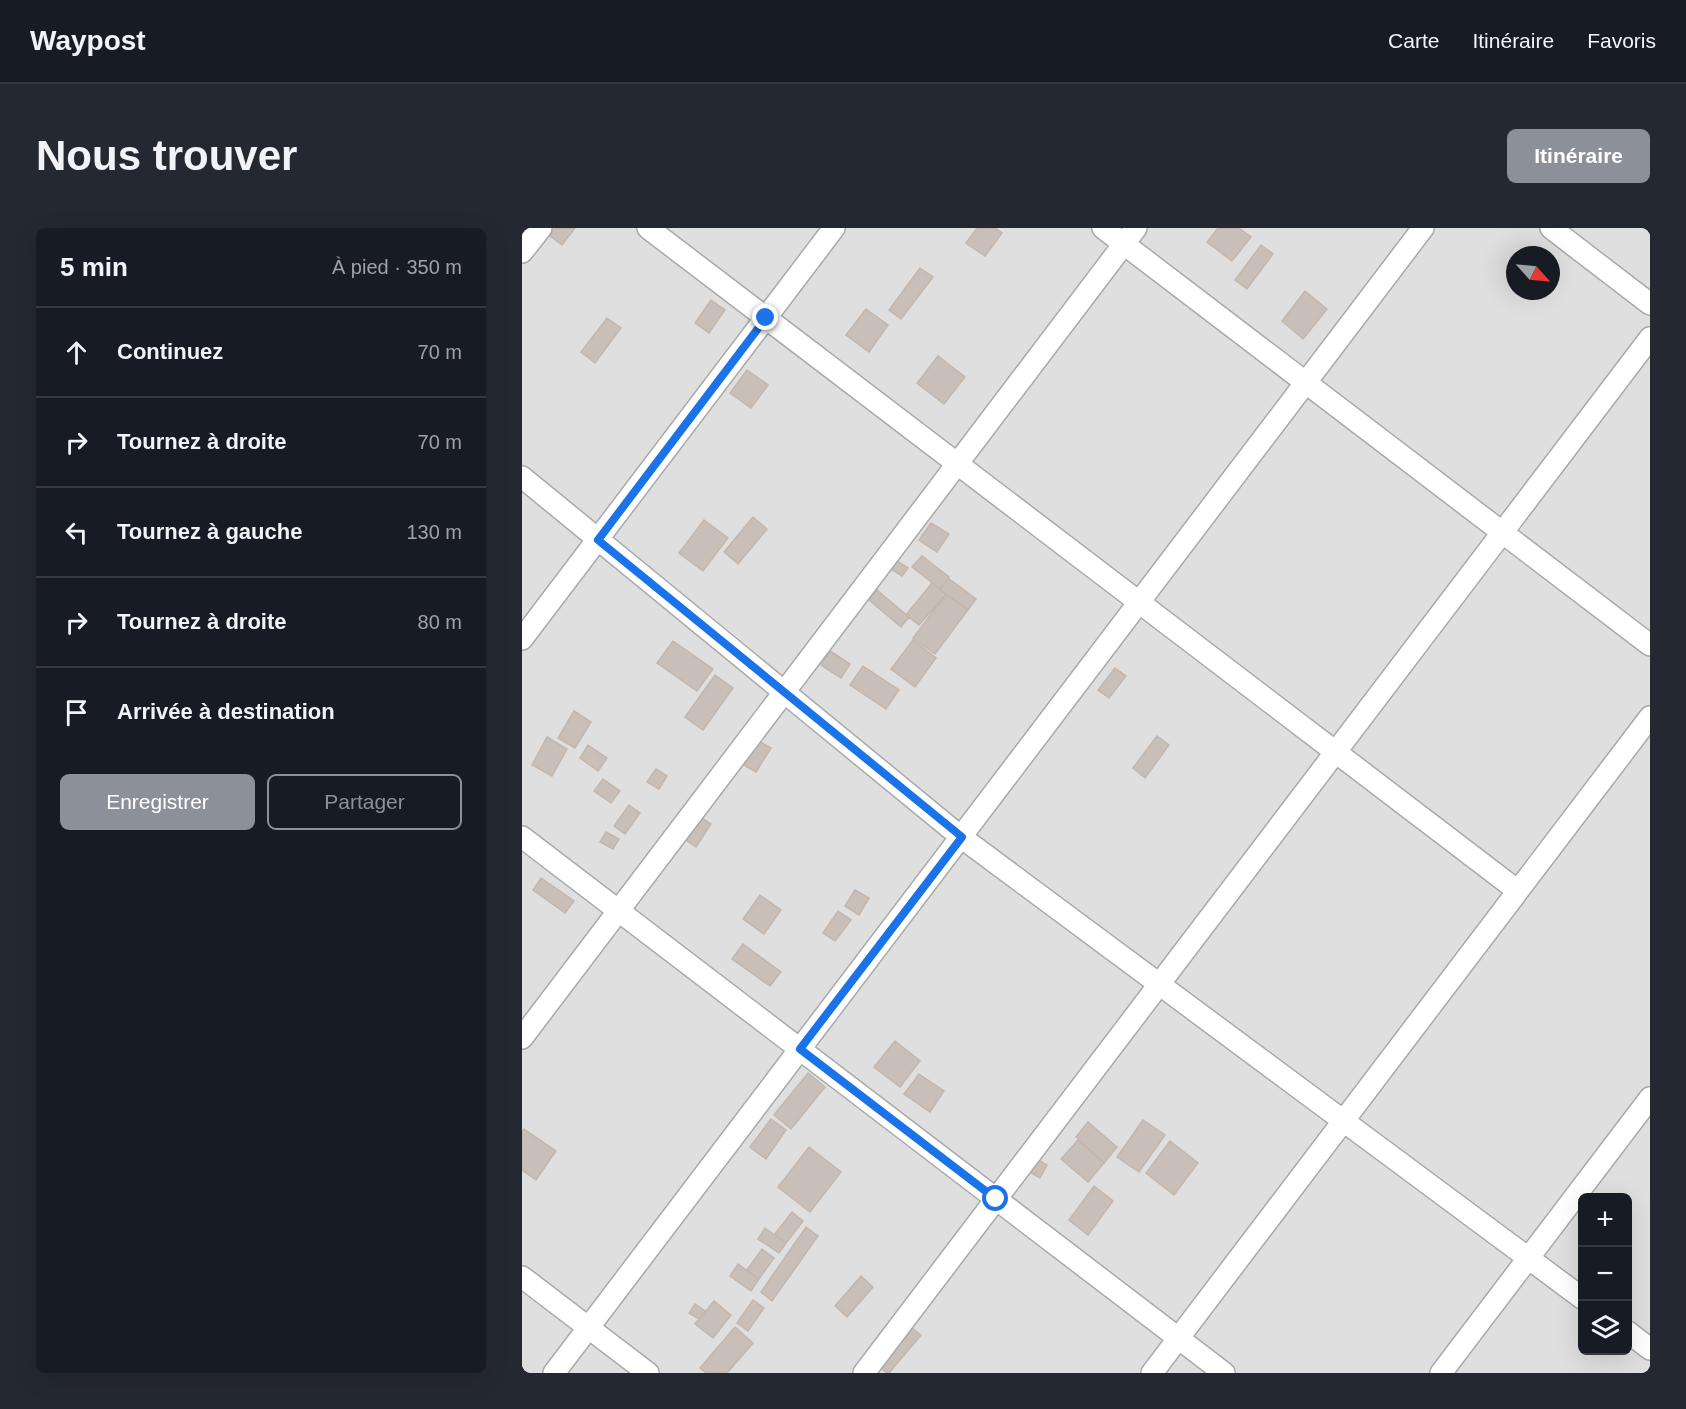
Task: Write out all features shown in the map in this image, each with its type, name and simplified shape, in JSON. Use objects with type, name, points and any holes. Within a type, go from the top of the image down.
[{"type":"street","points":[[522,252],[540,228]]},
{"type":"street","points":[[648,228],[1518,891]]},
{"type":"street","points":[[522,639],[834,228]]},
{"type":"street","points":[[1103,228],[1130,236],[1306,383],[1650,645]]},
{"type":"street","points":[[554,1373],[1424,228]]},
{"type":"street","points":[[1551,228],[1650,304]]},
{"type":"street","points":[[522,1038],[1130,236]]},
{"type":"street","points":[[864,1373],[1650,338]]},
{"type":"street","points":[[522,477],[962,837],[1578,1295]]},
{"type":"street","points":[[1152,1373],[1650,717]]},
{"type":"street","points":[[522,837],[1224,1373]]},
{"type":"street","points":[[1441,1373],[1650,1098]]},
{"type":"street","points":[[522,1277],[648,1373]]},
{"type":"street","points":[[1632,1335],[1650,1349]]},
{"type":"shaded area","points":[[522,228],[1650,228],[1650,1373],[522,1373]]},
{"type":"building","points":[[555,228],[575,228],[562,245],[550,236]]},
{"type":"building","points":[[977,228],[995,228],[1002,233],[985,256],[966,243]]},
{"type":"building","points":[[1218,228],[1239,228],[1251,237],[1232,261],[1207,242]]},
{"type":"building","points":[[1261,245],[1273,254],[1247,289],[1235,280]]},
{"type":"building","points":[[920,268],[933,277],[901,319],[889,310]]},
{"type":"building","points":[[1305,291],[1327,309],[1303,339],[1282,321]]},
{"type":"building","points":[[711,300],[725,310],[709,333],[695,323]]},
{"type":"building","points":[[866,309],[888,325],[869,352],[846,335]]},
{"type":"building","points":[[607,318],[621,328],[595,363],[581,352]]},
{"type":"building","points":[[938,356],[965,377],[944,404],[917,383]]},
{"type":"building","points":[[747,370],[768,385],[751,408],[730,393]]},
{"type":"building","points":[[753,517],[767,529],[738,564],[724,552]]},
{"type":"building","points":[[704,520],[728,538],[703,571],[679,553]]},
{"type":"building","points":[[931,523],[949,534],[937,552],[919,540]]},
{"type":"building","points":[[922,556],[949,577],[940,589],[912,567]]},
{"type":"building","points":[[897,561],[908,568],[902,576],[891,569]]},
{"type":"building","points":[[948,578],[976,599],[968,610],[940,590]]},
{"type":"building","points":[[932,583],[946,594],[919,625],[906,615]]},
{"type":"building","points":[[877,590],[909,617],[901,627],[869,600]]},
{"type":"building","points":[[946,594],[968,610],[935,654],[913,638]]},
{"type":"building","points":[[913,640],[936,658],[915,687],[891,669]]},
{"type":"building","points":[[673,641],[713,669],[697,691],[657,663]]},
{"type":"building","points":[[830,651],[850,664],[841,678],[821,665]]},
{"type":"building","points":[[863,666],[899,690],[886,709],[850,685]]},
{"type":"building","points":[[1115,668],[1126,676],[1109,698],[1098,690]]},
{"type":"building","points":[[715,675],[733,688],[703,730],[685,717]]},
{"type":"building","points":[[574,711],[591,722],[575,748],[558,738]]},
{"type":"building","points":[[1157,736],[1169,745],[1145,778],[1133,768]]},
{"type":"building","points":[[547,737],[567,749],[552,776],[532,765]]},
{"type":"building","points":[[757,740],[771,748],[756,772],[742,764]]},
{"type":"building","points":[[588,745],[607,758],[598,771],[580,758]]},
{"type":"building","points":[[656,769],[667,776],[659,789],[647,782]]},
{"type":"building","points":[[603,779],[620,791],[611,803],[594,791]]},
{"type":"building","points":[[629,805],[640,813],[625,834],[614,826]]},
{"type":"building","points":[[697,815],[711,824],[696,847],[683,838]]},
{"type":"building","points":[[606,832],[619,839],[613,849],[600,842]]},
{"type":"building","points":[[541,878],[574,901],[565,913],[533,890]]},
{"type":"building","points":[[855,890],[869,898],[859,915],[845,906]]},
{"type":"building","points":[[760,895],[781,910],[764,934],[743,919]]},
{"type":"building","points":[[838,911],[851,920],[835,941],[823,933]]},
{"type":"building","points":[[743,944],[781,972],[770,986],[732,959]]},
{"type":"building","points":[[895,1041],[920,1061],[900,1087],[874,1067]]},
{"type":"building","points":[[808,1073],[825,1087],[791,1129],[774,1115]]},
{"type":"building","points":[[919,1074],[944,1091],[930,1112],[904,1094]]},
{"type":"building","points":[[771,1119],[786,1130],[766,1159],[750,1147]]},
{"type":"building","points":[[1143,1120],[1165,1135],[1139,1172],[1117,1157]]},
{"type":"building","points":[[1088,1122],[1117,1147],[1104,1163],[1076,1137]]},
{"type":"building","points":[[524,1129],[556,1151],[536,1180],[522,1170],[522,1131]]},
{"type":"building","points":[[1078,1140],[1104,1163],[1088,1182],[1061,1159]]},
{"type":"building","points":[[1170,1141],[1198,1163],[1174,1195],[1146,1173]]},
{"type":"building","points":[[809,1147],[841,1172],[810,1212],[778,1187]]},
{"type":"building","points":[[1035,1158],[1047,1165],[1040,1178],[1028,1171]]},
{"type":"building","points":[[1094,1186],[1113,1201],[1088,1235],[1069,1220]]},
{"type":"building","points":[[792,1212],[803,1221],[786,1243],[775,1234]]},
{"type":"building","points":[[806,1227],[818,1236],[772,1301],[761,1292]]},
{"type":"building","points":[[765,1228],[786,1243],[779,1253],[758,1239]]},
{"type":"building","points":[[762,1249],[774,1258],[759,1279],[747,1270]]},
{"type":"building","points":[[738,1264],[759,1279],[751,1291],[730,1276]]},
{"type":"building","points":[[861,1276],[873,1287],[847,1317],[835,1306]]},
{"type":"building","points":[[753,1300],[764,1308],[748,1331],[737,1323]]},
{"type":"building","points":[[714,1301],[731,1315],[713,1338],[695,1324]]},
{"type":"building","points":[[695,1304],[705,1311],[699,1319],[689,1313]]},
{"type":"building","points":[[908,1325],[921,1335],[887,1373],[876,1364]]},
{"type":"building","points":[[735,1327],[753,1343],[727,1373],[706,1373],[700,1368]]},
{"type":"route","points":[[766,318],[598,540],[962,837],[800,1049],[996,1199]]}]
